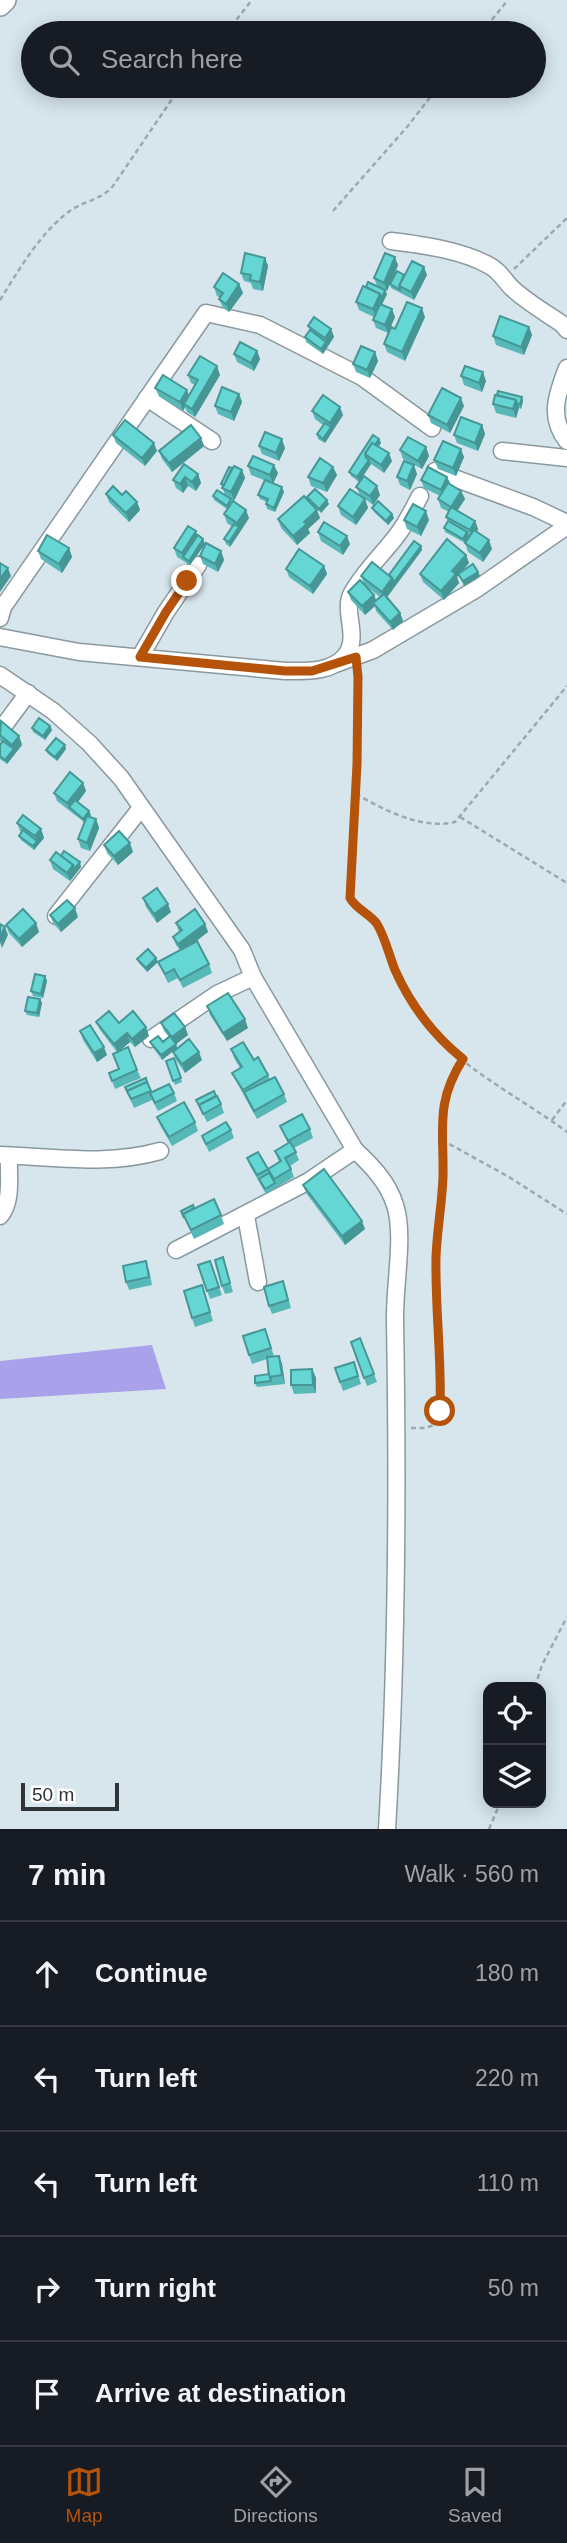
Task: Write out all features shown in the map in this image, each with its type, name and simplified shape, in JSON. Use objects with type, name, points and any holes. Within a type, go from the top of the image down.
[{"type":"main road","points":[[0,5],[5,0]]},
{"type":"street","points":[[391,241],[417,244],[492,267],[505,278],[511,288],[567,330]]},
{"type":"street","points":[[0,618],[3,607],[206,313],[249,321],[271,330],[362,377],[432,428]]},
{"type":"street","points":[[567,368],[555,401],[555,419],[567,441]]},
{"type":"street","points":[[147,398],[212,441]]},
{"type":"street","points":[[502,451],[567,457]]},
{"type":"street","points":[[0,637],[79,652],[285,671],[312,671],[356,657],[373,650],[478,588],[567,524],[533,507],[435,471]]},
{"type":"street","points":[[333,665],[346,655],[349,648],[351,618],[348,607],[352,593],[400,532],[419,496]]},
{"type":"street","points":[[140,657],[198,565]]},
{"type":"street","points":[[0,675],[28,693],[89,743],[121,778],[242,950],[253,977],[355,1150],[376,1170],[395,1205],[398,1229],[394,1302],[397,1459],[393,1729],[387,1829]]},
{"type":"street","points":[[0,731],[28,693]]},
{"type":"street","points":[[54,919],[141,808]]},
{"type":"street","points":[[151,1039],[217,994],[253,977]]},
{"type":"street","points":[[176,1250],[309,1181],[355,1150]]},
{"type":"street","points":[[0,1216],[8,1200],[4,1156],[111,1160],[160,1151]]},
{"type":"street","points":[[246,1216],[258,1282]]},
{"type":"path","points":[[235,21],[252,0]]},
{"type":"path","points":[[491,21],[508,0]]},
{"type":"path","points":[[0,300],[35,247],[54,224],[70,210],[104,196],[113,186],[173,98]]},
{"type":"path","points":[[333,211],[429,98]]},
{"type":"path","points":[[505,278],[567,218]]},
{"type":"path","points":[[356,657],[356,794],[350,898],[362,913],[376,923],[400,980],[417,1012],[432,1031],[463,1059],[511,1095],[567,1132]]},
{"type":"path","points":[[356,794],[396,814],[441,826],[455,822],[567,686]]},
{"type":"path","points":[[460,817],[567,883]]},
{"type":"path","points":[[404,1427],[425,1428],[434,1425],[440,1411],[436,1255],[443,1175],[442,1108],[448,1087],[463,1059]]},
{"type":"path","points":[[552,1121],[567,1100]]},
{"type":"path","points":[[442,1140],[509,1177],[567,1214]]},
{"type":"path","points":[[537,1682],[542,1665],[567,1617]]},
{"type":"path","points":[[489,1829],[498,1808]]},
{"type":"shaded area","points":[[152,1345],[166,1389],[0,1399],[0,1361]]},
{"type":"building","points":[[245,253],[265,258],[260,282],[250,280],[251,275],[241,273]]},
{"type":"building","points":[[385,253],[395,257],[384,283],[374,278]]},
{"type":"building","points":[[412,261],[424,267],[411,292],[399,286]]},
{"type":"building","points":[[397,271],[404,275],[400,290],[390,284]]},
{"type":"building","points":[[223,273],[239,284],[226,304],[219,299],[223,293],[214,287]]},
{"type":"building","points":[[368,282],[385,290],[382,298],[380,294],[366,287]]},
{"type":"building","points":[[363,286],[380,294],[373,309],[356,302]]},
{"type":"building","points":[[407,302],[422,308],[402,352],[384,344],[391,327],[395,329]]},
{"type":"building","points":[[380,304],[392,309],[385,325],[373,320]]},
{"type":"building","points":[[500,316],[529,327],[521,347],[493,336]]},
{"type":"building","points":[[314,317],[331,329],[325,338],[308,326]]},
{"type":"building","points":[[310,330],[326,342],[321,349],[305,337]]},
{"type":"building","points":[[240,342],[257,351],[251,363],[234,354]]},
{"type":"building","points":[[361,346],[375,352],[367,370],[353,364]]},
{"type":"building","points":[[200,356],[217,366],[192,409],[184,404],[198,380],[188,375]]},
{"type":"building","points":[[465,366],[483,372],[479,383],[461,376]]},
{"type":"building","points":[[163,375],[187,390],[180,402],[155,388]]},
{"type":"building","points":[[222,387],[239,394],[231,412],[215,406]]},
{"type":"building","points":[[442,388],[461,398],[447,425],[428,415]]},
{"type":"building","points":[[498,391],[522,397],[520,404],[517,404],[516,400],[497,395]]},
{"type":"building","points":[[323,395],[340,407],[330,423],[312,411]]},
{"type":"building","points":[[495,395],[516,400],[513,409],[493,404]]},
{"type":"building","points":[[461,417],[482,425],[475,443],[454,435]]},
{"type":"building","points":[[125,420],[154,443],[142,458],[113,435]]},
{"type":"building","points":[[325,423],[331,427],[323,439],[317,434]]},
{"type":"building","points":[[191,425],[201,438],[169,463],[159,451]]},
{"type":"building","points":[[265,432],[282,439],[276,453],[259,446]]},
{"type":"building","points":[[373,435],[379,439],[375,445],[372,443],[365,454],[369,460],[357,477],[349,472]]},
{"type":"building","points":[[408,437],[426,447],[418,461],[400,450]]},
{"type":"building","points":[[443,441],[461,449],[453,468],[434,460]]},
{"type":"building","points":[[372,443],[389,453],[381,465],[365,454]]},
{"type":"building","points":[[253,456],[274,465],[270,475],[248,466]]},
{"type":"building","points":[[320,458],[333,467],[323,483],[308,477]]},
{"type":"building","points":[[404,461],[414,465],[407,481],[397,477]]},
{"type":"building","points":[[184,464],[198,474],[192,482],[185,477],[180,484],[173,480]]},
{"type":"building","points":[[234,466],[242,470],[231,492],[222,488]]},
{"type":"building","points":[[229,467],[232,468],[224,485],[221,484]]},
{"type":"building","points":[[428,467],[447,477],[441,490],[421,480]]},
{"type":"building","points":[[364,476],[377,486],[370,496],[356,487]]},
{"type":"building","points":[[265,480],[282,487],[274,508],[266,504],[268,499],[258,495]]},
{"type":"building","points":[[448,483],[461,491],[451,507],[438,499]]},
{"type":"building","points":[[113,486],[122,495],[126,491],[137,502],[126,513],[106,494]]},
{"type":"building","points":[[315,489],[327,500],[319,509],[307,497]]},
{"type":"building","points":[[350,489],[365,499],[353,517],[338,506]]},
{"type":"building","points":[[217,490],[231,499],[227,506],[213,496]]},
{"type":"building","points":[[304,496],[317,510],[304,522],[307,524],[293,536],[278,519]]},
{"type":"building","points":[[233,501],[246,510],[237,523],[224,514]]},
{"type":"building","points":[[378,501],[392,514],[386,521],[372,508]]},
{"type":"building","points":[[413,504],[426,511],[417,527],[404,520]]},
{"type":"building","points":[[451,507],[475,521],[470,530],[446,517]]},
{"type":"building","points":[[448,521],[467,532],[463,539],[444,528]]},
{"type":"building","points":[[324,522],[347,536],[340,546],[318,532]]},
{"type":"building","points":[[234,524],[239,527],[229,542],[224,539]]},
{"type":"building","points":[[188,526],[196,531],[182,553],[174,548]]},
{"type":"building","points":[[474,530],[489,540],[480,553],[465,543]]},
{"type":"building","points":[[47,535],[69,548],[59,564],[38,551]]},
{"type":"building","points":[[198,535],[203,539],[189,561],[183,557]]},
{"type":"building","points":[[447,539],[466,555],[452,571],[456,574],[441,591],[420,574]]},
{"type":"building","points":[[414,541],[421,546],[394,582],[389,575]]},
{"type":"building","points":[[206,543],[221,551],[215,564],[200,556]]},
{"type":"building","points":[[299,549],[324,566],[310,586],[286,569]]},
{"type":"building","points":[[372,562],[392,578],[382,592],[361,576]]},
{"type":"building","points":[[0,563],[8,568],[0,579]]},
{"type":"building","points":[[473,564],[478,572],[463,581],[458,574]]},
{"type":"building","points":[[360,580],[374,595],[362,606],[348,592]]},
{"type":"building","points":[[384,594],[400,613],[390,622],[373,603]]},
{"type":"building","points":[[39,718],[50,726],[43,736],[32,728]]},
{"type":"building","points":[[1,721],[19,736],[12,745],[0,735]]},
{"type":"building","points":[[56,738],[65,745],[55,757],[46,750]]},
{"type":"building","points":[[3,741],[14,749],[5,760],[0,756],[0,745]]},
{"type":"building","points":[[70,772],[83,783],[67,803],[54,793]]},
{"type":"building","points":[[75,800],[89,811],[83,819],[69,807]]},
{"type":"building","points":[[23,815],[41,829],[35,836],[17,823]]},
{"type":"building","points":[[87,816],[96,819],[87,843],[78,839]]},
{"type":"building","points":[[23,830],[37,841],[33,846],[19,836]]},
{"type":"building","points":[[119,831],[130,843],[114,856],[104,845]]},
{"type":"building","points":[[64,851],[80,862],[74,869],[73,865],[61,856]]},
{"type":"building","points":[[56,852],[73,865],[67,873],[50,860]]},
{"type":"building","points":[[157,888],[168,904],[154,914],[143,898]]},
{"type":"building","points":[[67,900],[75,908],[58,924],[50,915]]},
{"type":"building","points":[[23,909],[36,923],[19,939],[6,925]]},
{"type":"building","points":[[195,909],[205,924],[178,944],[173,937],[182,930],[176,923]]},
{"type":"building","points":[[0,924],[5,927],[0,937]]},
{"type":"building","points":[[197,941],[209,964],[180,980],[174,969],[165,974],[158,962]]},
{"type":"building","points":[[148,949],[156,958],[146,968],[137,959]]},
{"type":"building","points":[[35,974],[45,976],[41,994],[31,991]]},
{"type":"building","points":[[228,993],[245,1019],[223,1033],[207,1006]]},
{"type":"building","points":[[28,997],[40,999],[37,1013],[25,1011]]},
{"type":"building","points":[[109,1011],[119,1023],[133,1011],[146,1027],[132,1039],[127,1033],[114,1044],[96,1022]]},
{"type":"building","points":[[174,1013],[185,1027],[172,1037],[161,1023]]},
{"type":"building","points":[[90,1025],[104,1047],[94,1053],[80,1031]]},
{"type":"building","points":[[158,1036],[163,1042],[170,1036],[176,1044],[161,1055],[150,1042]]},
{"type":"building","points":[[189,1039],[199,1052],[182,1064],[173,1052]]},
{"type":"building","points":[[243,1042],[254,1060],[258,1057],[268,1075],[243,1090],[232,1073],[242,1067],[231,1049]]},
{"type":"building","points":[[128,1047],[137,1070],[112,1081],[109,1073],[119,1069],[113,1054]]},
{"type":"building","points":[[174,1058],[181,1078],[173,1081],[166,1061]]},
{"type":"building","points":[[275,1077],[284,1094],[254,1111],[244,1092]]},
{"type":"building","points":[[146,1078],[147,1082],[127,1091],[125,1087]]},
{"type":"building","points":[[147,1082],[151,1091],[131,1099],[127,1091]]},
{"type":"building","points":[[169,1084],[174,1093],[155,1103],[150,1093]]},
{"type":"building","points":[[214,1091],[216,1096],[199,1105],[201,1109],[196,1100]]},
{"type":"building","points":[[217,1096],[221,1104],[203,1114],[199,1105]]},
{"type":"building","points":[[184,1102],[195,1122],[169,1137],[157,1117]]},
{"type":"building","points":[[302,1114],[310,1129],[288,1141],[280,1126]]},
{"type":"building","points":[[226,1122],[231,1130],[206,1144],[202,1136]]},
{"type":"building","points":[[290,1142],[296,1152],[285,1158],[291,1169],[274,1179],[268,1169],[281,1161],[275,1151]]},
{"type":"building","points":[[258,1152],[268,1169],[257,1175],[247,1158]]},
{"type":"building","points":[[324,1169],[362,1221],[342,1236],[303,1185]]},
{"type":"building","points":[[269,1173],[275,1183],[265,1189],[259,1179]]},
{"type":"building","points":[[214,1199],[221,1215],[191,1230],[183,1214]]},
{"type":"building","points":[[193,1205],[194,1208],[183,1214],[184,1218],[181,1211]]},
{"type":"building","points":[[223,1257],[230,1283],[222,1286],[215,1260]]},
{"type":"building","points":[[146,1261],[149,1277],[126,1282],[123,1266]]},
{"type":"building","points":[[210,1261],[219,1287],[207,1291],[198,1265]]},
{"type":"building","points":[[283,1281],[288,1300],[269,1306],[264,1287]]},
{"type":"building","points":[[202,1285],[210,1312],[192,1318],[184,1291]]},
{"type":"building","points":[[265,1329],[271,1348],[249,1355],[243,1336]]},
{"type":"building","points":[[360,1338],[374,1374],[364,1378],[351,1342]]},
{"type":"building","points":[[279,1356],[282,1375],[269,1377],[267,1357]]},
{"type":"building","points":[[354,1362],[358,1376],[340,1382],[335,1368]]},
{"type":"building","points":[[312,1369],[313,1385],[291,1385],[291,1370]]},
{"type":"building","points":[[269,1374],[271,1381],[255,1383],[255,1376]]},
{"type":"route","points":[[187,581],[140,657],[285,671],[312,671],[356,657],[357,764],[350,898],[362,913],[376,923],[405,991],[417,1012],[432,1031],[463,1059],[448,1087],[442,1108],[443,1175],[436,1255],[440,1411]]}]
